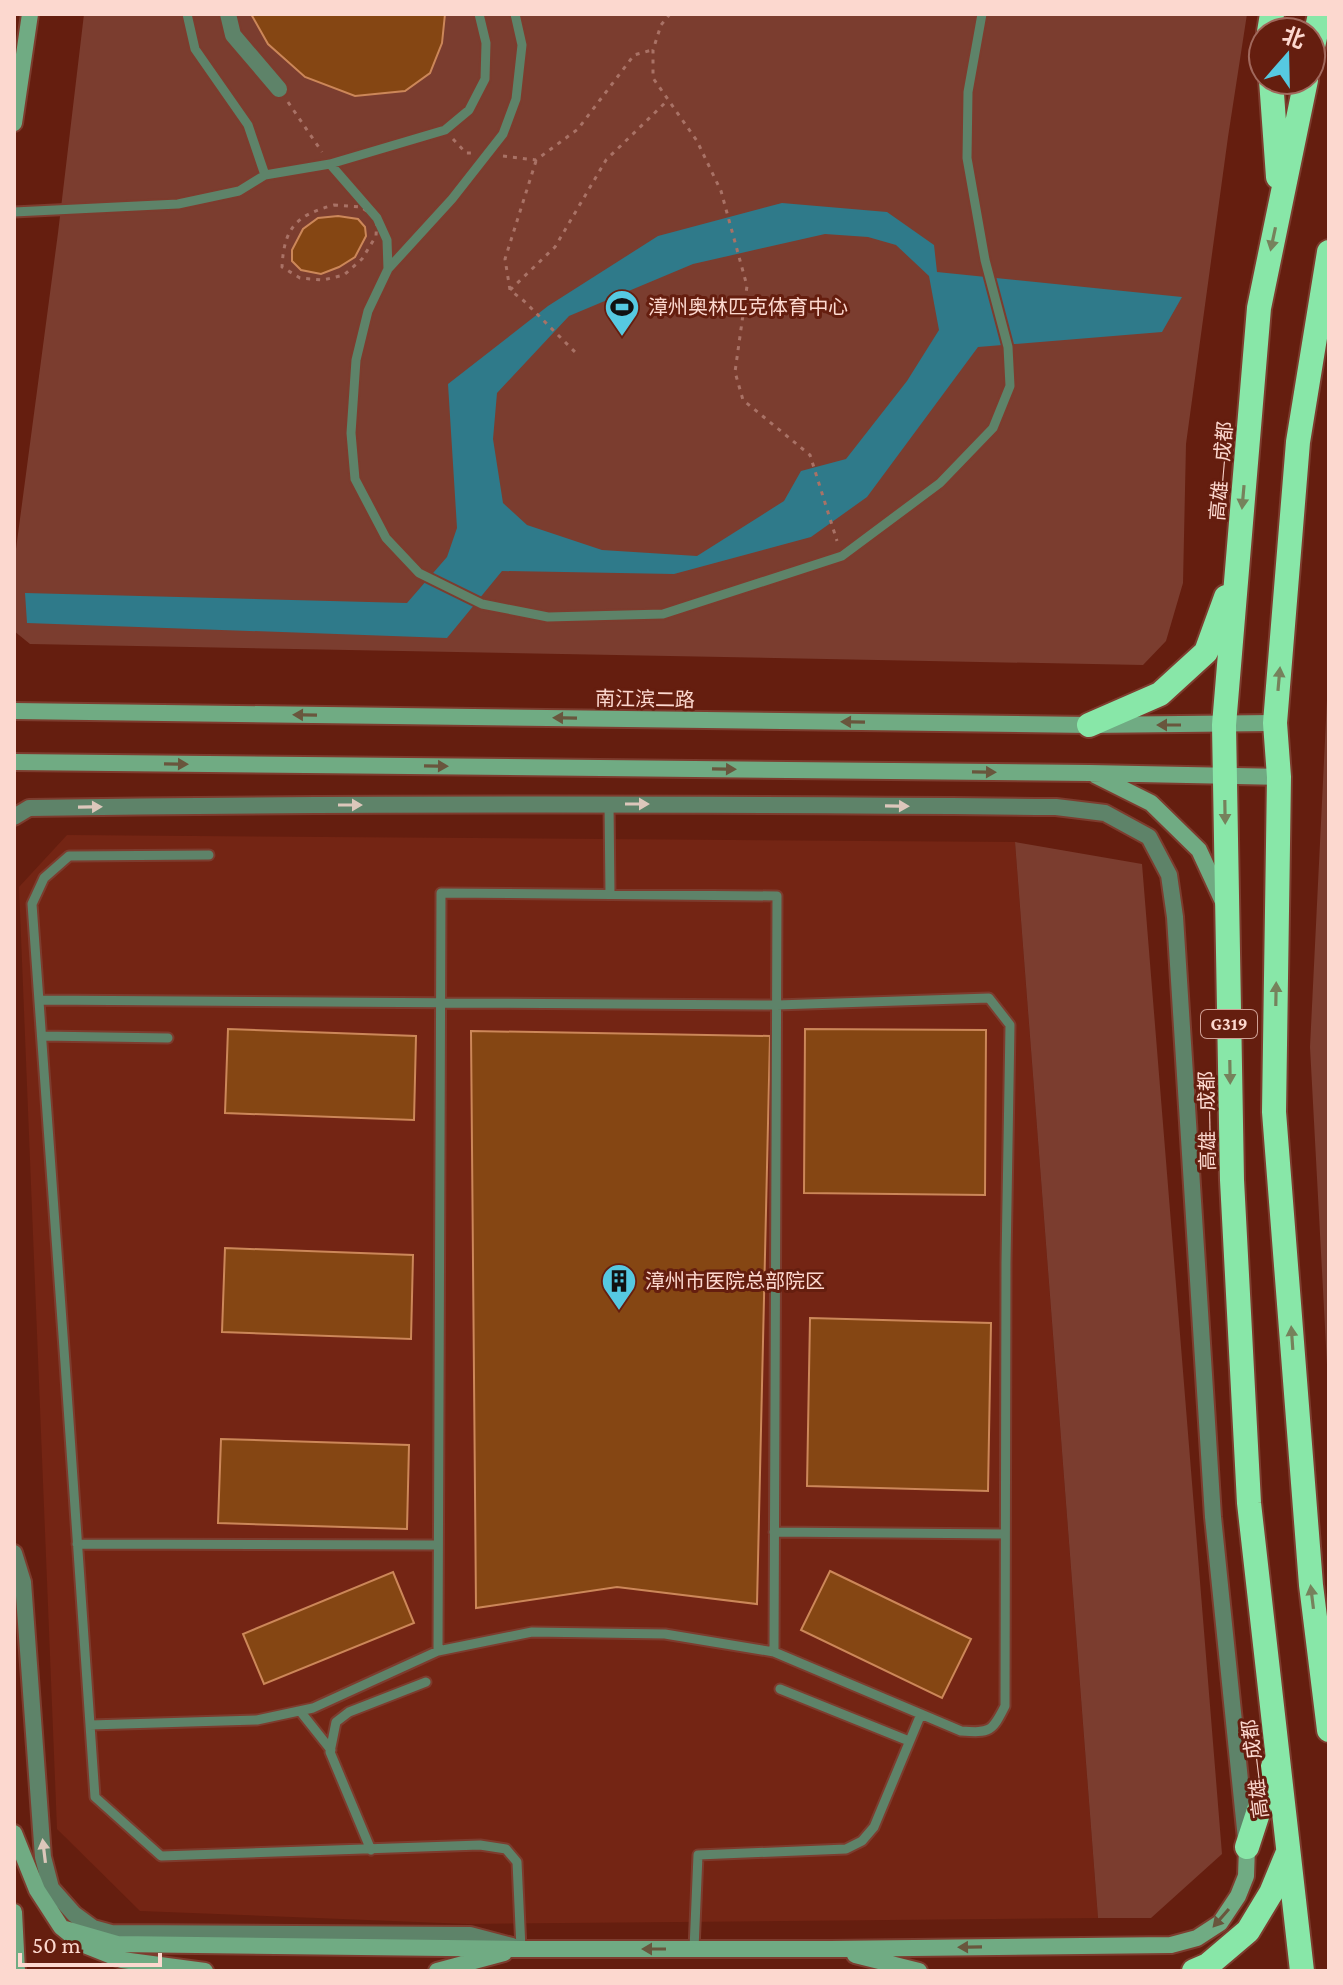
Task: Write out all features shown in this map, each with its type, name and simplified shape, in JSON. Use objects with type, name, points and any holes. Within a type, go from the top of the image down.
[{"type":"highway","points":[[1272,96],[1280,204]]},
{"type":"highway","name":"高雄—成都","points":[[1302,1971],[1249,1503],[1232,1180],[1224,725],[1259,308],[1303,96]]},
{"type":"highway","name":"G319","points":[[1329,252],[1298,442],[1275,723],[1279,777],[1274,1112],[1311,1585],[1329,1730]]},
{"type":"highway","points":[[1089,725],[1160,694],[1206,652],[1237,568]]},
{"type":"highway","points":[[1247,1847],[1278,1754]]},
{"type":"highway","points":[[1194,1971],[1208,1965],[1248,1931],[1271,1893],[1288,1850]]},
{"type":"street","points":[[14,123],[30,14]]},
{"type":"street","points":[[228,14],[233,35],[279,89]]},
{"type":"street","name":"南江滨二路","points":[[14,711],[1089,725],[1275,723]]},
{"type":"street","points":[[14,762],[1279,777]]},
{"type":"street","points":[[1090,773],[1151,803],[1199,850],[1227,910]]},
{"type":"street","points":[[14,817],[29,808],[609,804],[1056,807],[1105,813],[1149,837],[1169,875],[1175,917],[1213,1517],[1247,1847],[1246,1876],[1238,1896],[1220,1923],[1197,1938],[1171,1945],[521,1949],[117,1944],[65,1929]]},
{"type":"street","points":[[14,1553],[23,1582],[43,1857],[51,1888],[74,1914],[93,1928],[111,1933],[470,1935],[521,1949]]},
{"type":"street","points":[[14,1833],[37,1890],[65,1929],[82,1944],[122,1960],[205,1971]]},
{"type":"street","points":[[14,1912],[17,1971]]},
{"type":"street","points":[[437,1971],[521,1949]]},
{"type":"street","points":[[830,1949],[919,1971]]},
{"type":"lane","points":[[187,14],[195,49],[248,125],[265,175]]},
{"type":"lane","points":[[14,212],[178,204],[239,191],[265,175],[330,164],[445,130],[469,110],[485,79],[486,43],[479,14]]},
{"type":"lane","points":[[515,14],[522,45],[516,99],[503,134],[452,199],[388,269],[368,311],[356,360],[351,433],[355,479],[386,538],[419,573],[482,604],[548,617],[663,614],[842,556],[940,483],[993,428],[1010,386],[1008,347],[985,260],[967,158],[968,92],[982,14]]},
{"type":"lane","points":[[330,164],[377,218],[387,240],[388,269]]},
{"type":"lane","points":[[609,804],[610,894]]},
{"type":"lane","points":[[209,855],[69,856],[44,878],[32,904],[95,1797],[161,1856],[480,1845],[506,1849],[517,1862],[521,1949]]},
{"type":"lane","points":[[438,1651],[441,893],[777,896],[774,1652]]},
{"type":"lane","points":[[39,1000],[777,1005],[989,998],[1010,1025],[1005,1706],[996,1725],[982,1732],[961,1731],[774,1652],[665,1634],[532,1632],[438,1651],[313,1708],[300,1711],[257,1720],[90,1725]]},
{"type":"lane","points":[[42,1036],[168,1038]]},
{"type":"lane","points":[[774,1532],[1005,1534]]},
{"type":"lane","points":[[77,1544],[438,1545]]},
{"type":"lane","points":[[371,1850],[330,1752],[336,1722],[349,1712],[426,1682]]},
{"type":"lane","points":[[780,1689],[909,1741]]},
{"type":"lane","points":[[300,1711],[331,1750]]},
{"type":"lane","points":[[694,1949],[698,1855],[846,1849],[862,1841],[874,1827],[921,1714]]},
{"type":"path","points":[[670,14],[661,25],[653,50],[653,78],[697,141],[721,191],[747,286],[735,372],[743,400],[810,455],[842,556]]},
{"type":"path","points":[[578,355],[510,290],[505,259],[536,160],[578,129],[634,55],[653,50]]},
{"type":"path","points":[[279,89],[330,164]]},
{"type":"path","points":[[510,290],[555,247],[606,160],[667,101]]},
{"type":"path","points":[[445,130],[466,153],[536,160]]},
{"type":"path","points":[[334,205],[361,207],[377,218],[376,236],[362,259],[344,275],[323,280],[300,278],[282,267],[283,245],[293,226],[312,211],[334,205]]},
{"type":"shaded area","name":"漳州奥林匹克体育中心","points":[[84,14],[1247,14],[1186,444],[1183,583],[1166,641],[1143,665],[30,644],[14,631],[14,564]]},
{"type":"shaded area","points":[[1329,659],[1329,1402],[1310,1047]]},
{"type":"shaded area","points":[[67,835],[1015,842],[1098,1918],[467,1924],[140,1911],[57,1829],[19,887]]},
{"type":"shaded area","points":[[1015,842],[1142,864],[1222,1854],[1151,1918],[1098,1918]]},
{"type":"water","points":[[782,203],[887,212],[934,245],[937,272],[1182,297],[1162,332],[978,347],[867,497],[811,537],[674,574],[502,571],[447,638],[27,623],[25,593],[407,603],[447,557],[457,528],[448,384],[548,306],[658,236]],"holes":[[[825,234],[868,237],[896,245],[929,276],[939,330],[907,381],[846,459],[801,471],[784,501],[697,556],[602,550],[527,525],[503,503],[493,439],[497,393],[569,316],[693,264]]]},
{"type":"building","points":[[251,14],[445,14],[442,43],[430,73],[405,91],[355,96],[305,77],[268,44]]},
{"type":"building","points":[[338,216],[358,219],[365,227],[366,236],[355,257],[321,274],[301,270],[292,261],[292,250],[303,229],[318,218]]},
{"type":"building","points":[[228,1029],[416,1036],[414,1120],[225,1113]]},
{"type":"building","points":[[805,1029],[986,1030],[985,1195],[804,1193]]},
{"type":"building","name":"漳州市医院总部院区","points":[[471,1031],[770,1036],[757,1604],[617,1587],[476,1608]]},
{"type":"building","points":[[225,1248],[413,1255],[411,1339],[222,1332]]},
{"type":"building","points":[[810,1318],[991,1323],[988,1491],[807,1486]]},
{"type":"building","points":[[221,1439],[409,1445],[407,1529],[218,1523]]},
{"type":"building","points":[[830,1571],[971,1639],[942,1698],[801,1630]]},
{"type":"building","points":[[393,1572],[414,1623],[264,1684],[243,1634]]},
{"type":"place","name":"漳州奥林匹克体育中心","points":[[622,338]]},
{"type":"place","name":"漳州市医院总部院区","points":[[619,1312]]}]
